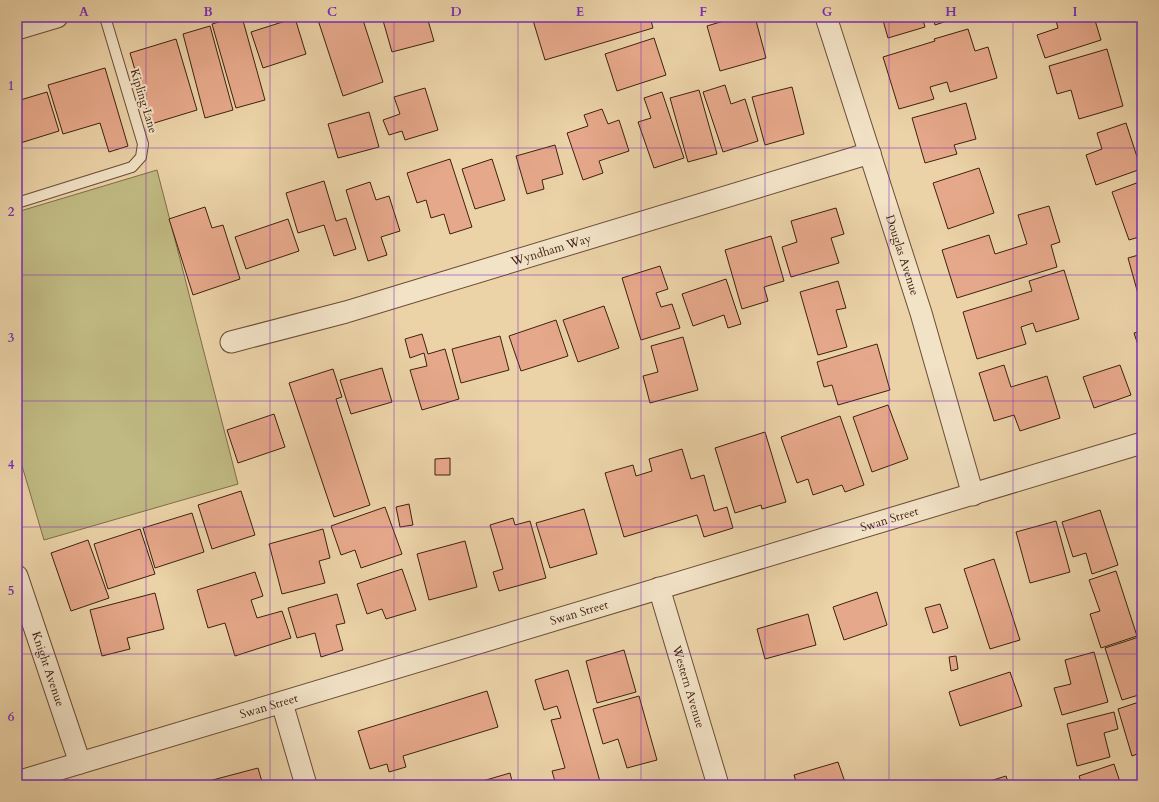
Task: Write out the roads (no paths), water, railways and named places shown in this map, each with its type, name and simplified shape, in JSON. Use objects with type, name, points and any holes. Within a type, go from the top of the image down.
[{"type":"street","points":[[17,29],[57,17]]},
{"type":"street","name":"Douglas Avenue","points":[[826,17],[921,313],[973,495]]},
{"type":"street","name":"Wyndham Way","points":[[231,342],[346,312],[870,153]]},
{"type":"street","name":"Swan Street","points":[[17,782],[282,704],[659,588],[973,495],[1142,443]]},
{"type":"street","name":"Knight Avenue","points":[[17,576],[80,763]]},
{"type":"street","name":"Western Avenue","points":[[659,588],[718,785]]},
{"type":"street","points":[[282,704],[306,785]]},
{"type":"lane","name":"Kipling Lane","points":[[17,203],[132,167],[141,157],[143,144],[105,17]]}]
